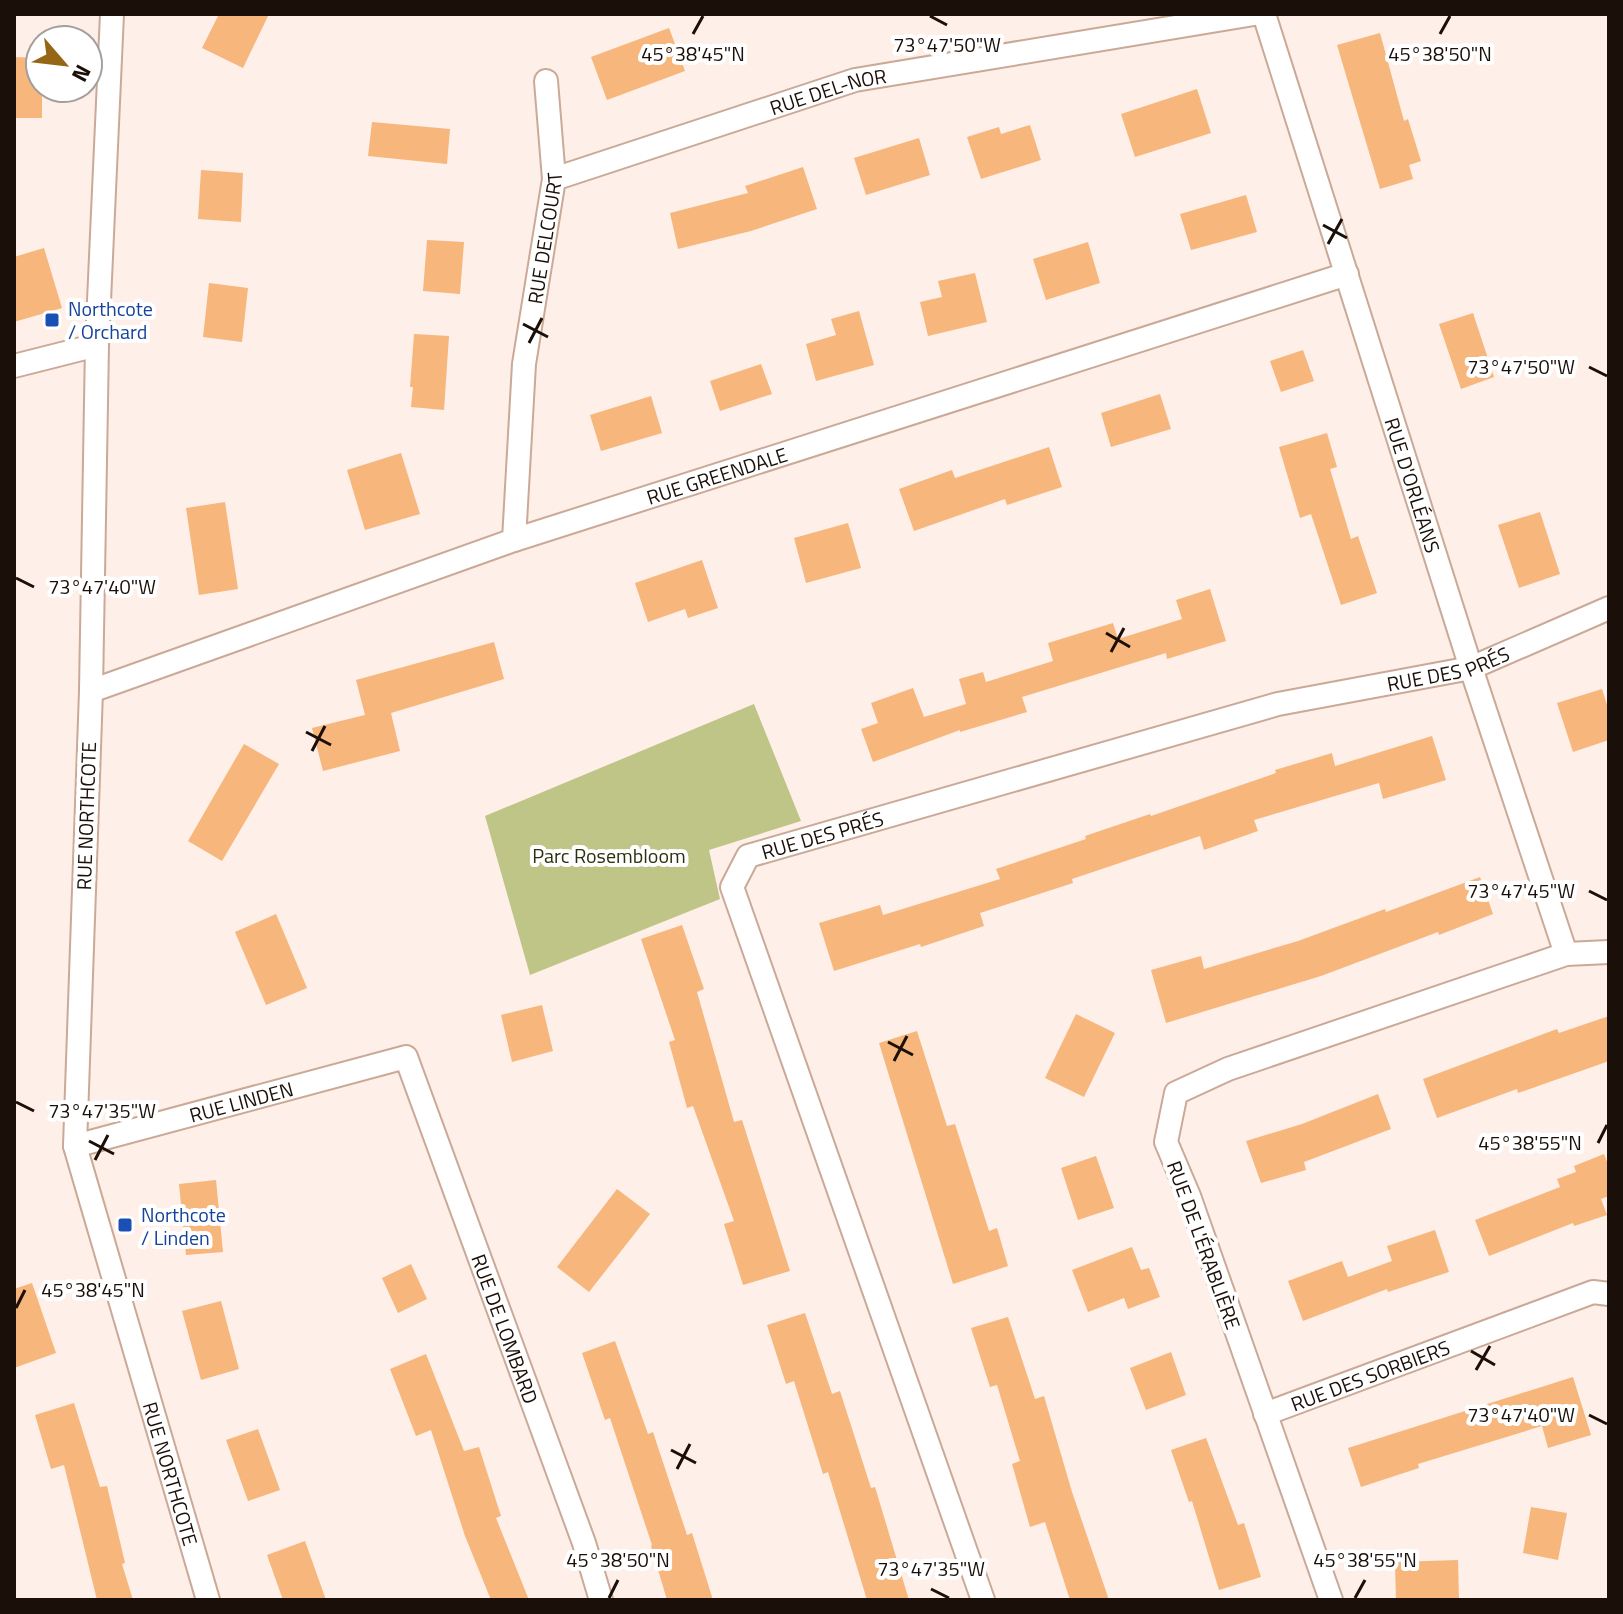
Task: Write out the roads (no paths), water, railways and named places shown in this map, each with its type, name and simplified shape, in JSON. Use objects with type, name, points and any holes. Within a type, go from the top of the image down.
[{"type":"street","name":"RUE NORTHCOTE","points":[[112,14],[97,345],[91,691],[75,1146],[208,1600]]},
{"type":"street","name":"RUE DEL-NOR","points":[[554,179],[855,80],[1254,14]]},
{"type":"street","name":"RUE D'ORLÉANS","points":[[1264,14],[1471,668],[1566,954]]},
{"type":"street","name":"RUE DELCOURT","points":[[514,540],[524,364],[554,179],[546,81]]},
{"type":"street","name":"RUE GREENDALE","points":[[91,691],[514,540],[1347,274]]},
{"type":"street","points":[[14,366],[97,345]]},
{"type":"street","name":"RUE DES PRÉS","points":[[983,1600],[732,887],[748,856],[1278,704],[1471,668],[1609,608]]},
{"type":"street","name":"RUE DE L'ÉRABLIÈRE","points":[[1331,1600],[1189,1196],[1166,1142],[1176,1093],[1228,1069],[1566,954],[1609,952]]},
{"type":"street","name":"RUE LINDEN","points":[[75,1146],[406,1057]]},
{"type":"street","name":"RUE DE LOMBARD","points":[[406,1057],[584,1543],[601,1600]]},
{"type":"street","name":"RUE DES SORBIERS","points":[[1265,1414],[1593,1292],[1609,1294]]},
{"type":"place","name":"Northcote / Orchard","points":[[52,320]]},
{"type":"place","name":"Northcote / Linden","points":[[125,1225]]},
{"type":"park label","name":"Parc Rosembloom","points":[[609,855]]}]
